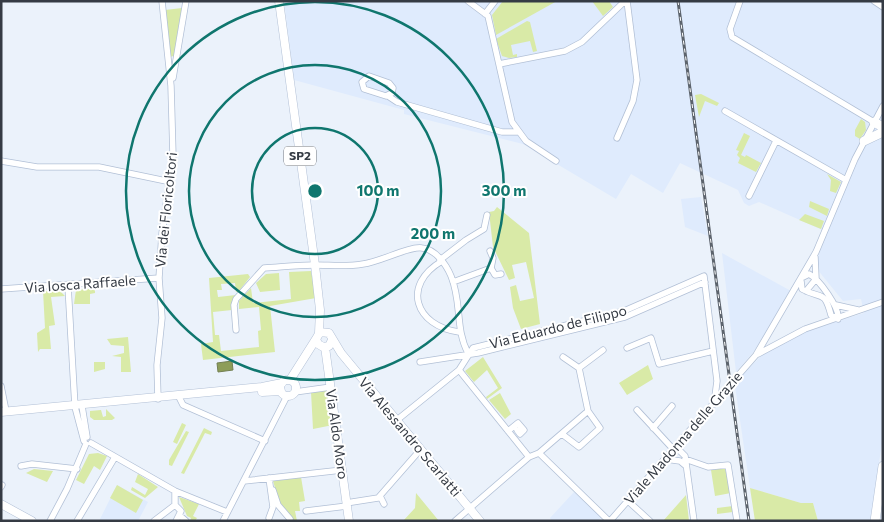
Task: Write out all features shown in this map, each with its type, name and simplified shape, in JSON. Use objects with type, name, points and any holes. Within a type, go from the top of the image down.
[{"type":"highway","points":[[878,121],[883,127]]},
{"type":"highway","points":[[864,141],[883,132]]},
{"type":"highway","points":[[875,521],[883,466]]},
{"type":"highway","points":[[881,521],[883,506]]},
{"type":"main road","name":"SP2","points":[[279,1],[315,264],[323,342]]},
{"type":"main road","name":"Via Alessandro Scarlatti","points":[[320,310],[327,332],[323,342],[341,353],[480,521]]},
{"type":"main road","points":[[283,390],[292,382],[323,342]]},
{"type":"main road","name":"Via Aldo Moro","points":[[323,342],[349,521]]},
{"type":"main road","points":[[3,413],[155,396],[283,390],[295,392],[292,382]]},
{"type":"main road","points":[[1,504],[32,521]]},
{"type":"street","name":"Via dei Floricoltori","points":[[155,396],[162,318],[158,278],[162,233],[174,156],[171,86],[162,1]]},
{"type":"street","points":[[171,86],[186,1]]},
{"type":"street","points":[[468,1],[473,7],[488,16],[512,122],[518,132],[535,148],[556,161]]},
{"type":"street","points":[[485,14],[495,1]]},
{"type":"street","points":[[740,1],[730,29],[732,37],[878,121]]},
{"type":"street","points":[[874,1],[883,7]]},
{"type":"street","points":[[499,64],[565,51],[582,42],[626,2]]},
{"type":"street","points":[[617,138],[633,101],[637,80],[626,2]]},
{"type":"street","points":[[388,96],[392,91],[389,83],[369,76],[363,80],[362,85],[366,91],[388,96],[397,102],[502,132],[518,132]]},
{"type":"street","points":[[756,355],[816,252],[846,180],[864,141],[878,121],[883,106]]},
{"type":"street","points":[[725,111],[846,180]]},
{"type":"street","points":[[749,196],[776,140]]},
{"type":"street","points":[[1,161],[38,167],[99,167],[170,182]]},
{"type":"street","points":[[460,332],[433,324],[419,305],[419,291],[423,278],[466,240],[484,229],[487,215]]},
{"type":"street","points":[[236,330],[234,305],[236,299],[264,268],[315,264],[343,267],[363,264],[417,248],[432,251],[441,261],[453,282],[460,307],[460,332],[470,354]]},
{"type":"street","points":[[490,252],[493,258],[491,268],[495,275],[501,274]]},
{"type":"street","points":[[806,291],[816,279],[816,252]]},
{"type":"street","points":[[453,282],[491,268]]},
{"type":"street","points":[[801,278],[809,274],[816,279],[836,305],[838,319]]},
{"type":"street","name":"Via Iosca Raffaele","points":[[1,289],[68,286],[158,278]]},
{"type":"street","points":[[801,278],[800,285],[806,291],[825,298],[830,303],[831,315],[838,319]]},
{"type":"street","points":[[704,279],[717,381],[714,404]]},
{"type":"street","name":"Via Eduardo de Filippo","points":[[470,354],[625,317],[704,279]]},
{"type":"street","name":"Via Eduardo de Filippo","points":[[470,354],[473,348],[624,311],[704,279]]},
{"type":"street","points":[[50,521],[77,469],[87,441],[78,406],[68,286]]},
{"type":"street","points":[[756,355],[805,330],[883,302]]},
{"type":"street","points":[[836,305],[853,310],[866,309]]},
{"type":"street","points":[[627,348],[652,338],[658,364],[713,351]]},
{"type":"street","points":[[579,368],[603,350]]},
{"type":"street","points":[[420,362],[470,354]]},
{"type":"street","points":[[397,420],[459,370],[470,354]]},
{"type":"street","name":"Viale Madonna delle Grazie","points":[[610,521],[756,355]]},
{"type":"street","points":[[562,434],[579,447],[600,428],[588,412],[579,368],[563,357]]},
{"type":"street","points":[[459,370],[529,457]]},
{"type":"street","points":[[1,386],[3,413]]},
{"type":"street","points":[[295,392],[331,387]]},
{"type":"street","points":[[223,521],[265,441],[283,390]]},
{"type":"street","points":[[176,396],[183,405],[265,441]]},
{"type":"street","points":[[653,428],[672,406]]},
{"type":"street","points":[[638,410],[673,451],[708,467],[728,465],[737,521]]},
{"type":"street","points":[[455,521],[529,457],[539,453],[588,412]]},
{"type":"street","points":[[508,431],[518,423],[524,430],[520,434],[517,430]]},
{"type":"street","points":[[87,441],[175,491],[227,512]]},
{"type":"street","points":[[681,442],[694,521]]},
{"type":"street","points":[[306,511],[380,496],[421,449]]},
{"type":"street","points":[[673,451],[673,457],[686,466]]},
{"type":"street","points":[[539,453],[610,521]]},
{"type":"street","points":[[78,520],[115,456]]},
{"type":"street","points":[[666,459],[678,460]]},
{"type":"street","points":[[21,466],[32,464],[77,469]]},
{"type":"street","points":[[244,481],[342,470]]},
{"type":"street","points":[[269,478],[273,507],[269,518]]},
{"type":"street","points":[[271,489],[274,490],[278,505],[290,519]]},
{"type":"street","points":[[175,491],[175,505],[181,512],[177,518],[186,521]]},
{"type":"street","points":[[380,496],[384,504]]},
{"type":"street","points":[[628,501],[650,521]]},
{"type":"street","points":[[156,520],[175,505]]},
{"type":"shaded area","points":[[284,1],[883,1],[883,437],[870,521],[818,521],[813,503],[801,503],[750,488],[735,382],[765,352],[806,331],[864,313],[861,299],[843,301],[817,269],[817,259],[827,232],[759,202],[749,206],[744,203],[738,190],[680,163],[663,193],[631,174],[616,199],[523,144],[404,114],[404,110],[294,80]]},
{"type":"shaded area","points":[[503,1],[557,1],[496,35],[492,15]]},
{"type":"shaded area","points":[[592,1],[609,1],[613,7],[603,16]]},
{"type":"shaded area","points":[[182,8],[174,56],[169,57],[165,10]]},
{"type":"shaded area","points":[[527,21],[530,22],[537,51],[533,52],[530,41],[511,45],[513,55],[517,54],[517,57],[509,58],[502,56],[496,39]]},
{"type":"shaded area","points":[[701,94],[719,103],[717,106],[705,101],[699,117],[695,95]]},
{"type":"shaded area","points":[[861,119],[865,122],[866,130],[860,139],[855,136],[855,130]]},
{"type":"shaded area","points":[[744,133],[750,136],[741,155],[745,157],[746,155],[761,163],[756,172],[738,163],[740,158],[737,155],[739,151],[736,150]]},
{"type":"shaded area","points":[[827,174],[841,182],[836,193],[830,191],[831,180]]},
{"type":"shaded area","points":[[701,197],[708,236],[685,227],[681,199]]},
{"type":"shaded area","points":[[810,201],[829,209],[827,216],[809,207]]},
{"type":"shaded area","points":[[497,207],[529,233],[540,324],[521,329],[513,308],[510,287],[516,285],[520,301],[534,298],[526,262],[512,265],[515,278],[509,280],[493,247],[489,212],[494,211]]},
{"type":"shaded area","points":[[805,214],[824,221],[821,229],[799,220]]},
{"type":"shaded area","points":[[722,253],[791,291],[755,350],[736,372]]},
{"type":"shaded area","points":[[311,271],[316,298],[270,306],[275,352],[203,360],[201,344],[213,342],[209,278],[248,274],[250,277],[239,291],[236,292],[235,283],[221,284],[222,290],[217,290],[218,297],[236,295],[232,310],[213,312],[215,335],[219,335],[221,351],[259,347],[258,331],[261,330],[259,307],[239,309],[239,301],[251,288],[253,303],[291,299],[289,272]]},
{"type":"shaded area","points":[[279,273],[280,290],[260,292],[256,283],[266,274]]},
{"type":"shaded area","points":[[95,288],[95,293],[90,294],[90,304],[74,304],[76,290]]},
{"type":"shaded area","points":[[43,291],[60,291],[65,296],[51,297],[55,325],[49,326],[51,349],[40,349],[38,352],[37,333],[45,328]]},
{"type":"shaded area","points":[[128,337],[131,372],[121,372],[121,357],[112,356],[124,353],[124,346],[111,345],[107,339]]},
{"type":"shaded area","points":[[483,357],[502,388],[487,399],[486,397],[498,388],[487,370],[474,382],[465,371]]},
{"type":"shaded area","points":[[232,361],[233,370],[218,372],[217,363]]},
{"type":"shaded area","points":[[94,362],[105,362],[105,369],[94,372]]},
{"type":"shaded area","points":[[648,365],[653,379],[627,395],[619,383]]},
{"type":"shaded area","points":[[328,389],[333,425],[313,429],[311,392]]},
{"type":"shaded area","points":[[500,393],[511,414],[505,419],[489,400]]},
{"type":"shaded area","points":[[106,409],[115,418],[112,420],[94,420],[90,417],[90,411],[101,410],[103,417],[106,416]]},
{"type":"shaded area","points":[[182,423],[186,425],[177,444],[173,442]]},
{"type":"shaded area","points":[[204,428],[212,432],[211,435],[205,433],[184,474],[181,473]]},
{"type":"shaded area","points":[[186,431],[189,432],[172,466],[169,465],[169,460]]},
{"type":"shaded area","points":[[98,453],[107,456],[100,470],[94,466],[84,484],[76,480],[89,454]]},
{"type":"shaded area","points":[[725,468],[731,493],[715,496],[711,470]]},
{"type":"shaded area","points":[[34,469],[53,471],[47,482],[26,473]]},
{"type":"shaded area","points":[[138,474],[158,487],[145,498],[131,490],[132,487],[145,495],[148,489],[135,482]]},
{"type":"shaded area","points":[[301,477],[305,501],[299,502],[300,511],[295,511],[297,521],[294,521],[280,504],[273,481]]},
{"type":"shaded area","points":[[117,485],[148,502],[138,521],[99,521]]},
{"type":"shaded area","points":[[117,485],[143,500],[136,513],[110,498]]},
{"type":"shaded area","points":[[750,488],[801,503],[813,503],[818,521],[755,521]]},
{"type":"shaded area","points":[[574,492],[602,517],[598,521],[552,521],[550,518]]},
{"type":"shaded area","points":[[416,493],[439,521],[403,521],[415,508]]},
{"type":"shaded area","points":[[686,495],[689,521],[663,521]]},
{"type":"shaded area","points":[[179,497],[199,504],[193,516],[197,518],[195,521],[190,521],[191,518],[187,516]]},
{"type":"shaded area","points":[[733,506],[733,512],[717,514],[717,508]]},
{"type":"railway","points":[[678,1],[749,521]]}]
